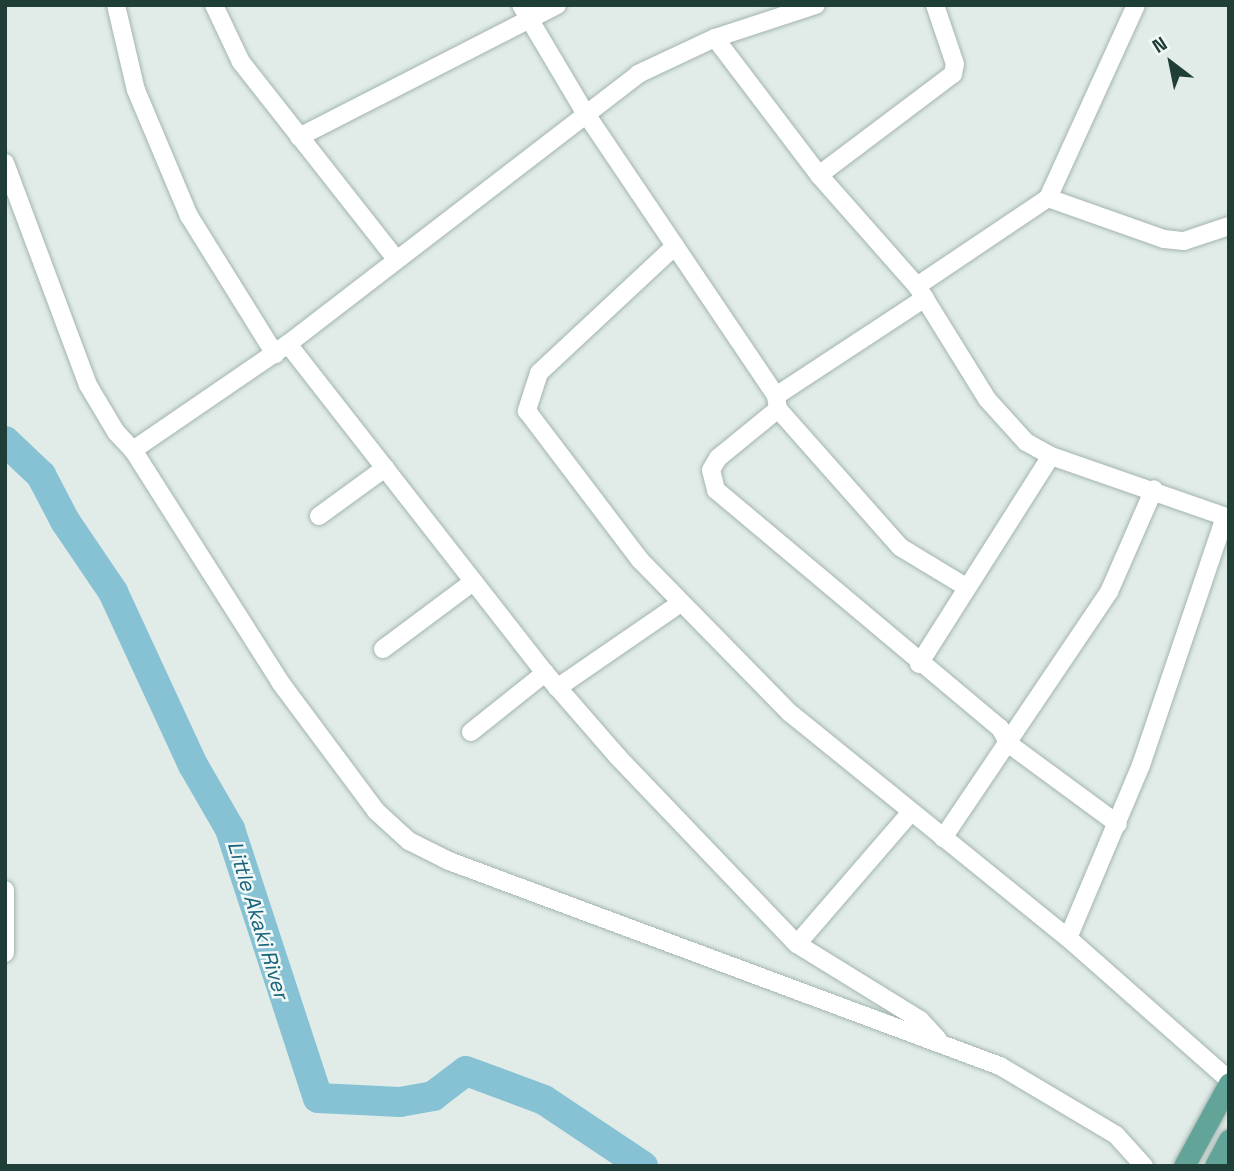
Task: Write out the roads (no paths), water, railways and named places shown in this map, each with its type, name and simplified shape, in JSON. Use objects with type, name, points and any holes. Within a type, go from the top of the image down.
[{"type":"main road","points":[[1184,1166],[1229,1082]]},
{"type":"main road","points":[[1215,1166],[1229,1140]]},
{"type":"street","points":[[116,5],[136,90],[184,205],[282,349],[386,468],[557,688],[797,944],[920,1020],[939,1039]]},
{"type":"street","points":[[214,5],[241,61],[394,258]]},
{"type":"street","points":[[299,137],[524,11],[557,5]]},
{"type":"street","points":[[133,450],[282,349],[394,258],[584,111],[638,74],[715,38],[816,5]]},
{"type":"street","points":[[819,175],[953,74],[955,65],[935,5]]},
{"type":"street","points":[[1118,824],[1009,744],[1000,728],[919,664],[716,490],[711,470],[719,458],[777,403],[1048,198],[1136,5]]},
{"type":"street","points":[[524,11],[584,111],[777,403],[900,547],[966,587]]},
{"type":"street","points":[[715,38],[819,175],[921,292],[987,399],[1026,442],[1051,456],[1154,489],[1227,517],[1118,824],[1068,938]]},
{"type":"street","points":[[5,163],[88,385],[133,450],[280,682],[376,811],[409,841],[575,909],[939,1039],[1049,1092],[1116,1135],[1144,1166]]},
{"type":"street","points":[[1048,198],[1164,239],[1184,241],[1229,226]]},
{"type":"street","points":[[675,246],[539,373],[527,398],[527,411],[571,473],[679,604],[790,713],[910,813],[1068,938],[1229,1082]]},
{"type":"street","points":[[919,664],[1051,456]]},
{"type":"street","points":[[319,516],[386,468]]},
{"type":"street","points":[[943,838],[1009,744],[1109,592],[1154,489]]},
{"type":"street","points":[[383,649],[473,582]]},
{"type":"street","points":[[557,688],[679,604]]},
{"type":"street","points":[[471,732],[545,673]]},
{"type":"street","points":[[797,944],[910,813]]},
{"type":"street","points":[[5,890],[5,953]]},
{"type":"waterway","name":"Little Akaki River","points":[[5,441],[41,475],[65,521],[113,592],[193,765],[230,829],[318,1098],[400,1102],[433,1096],[466,1071],[544,1100],[643,1166]]}]
